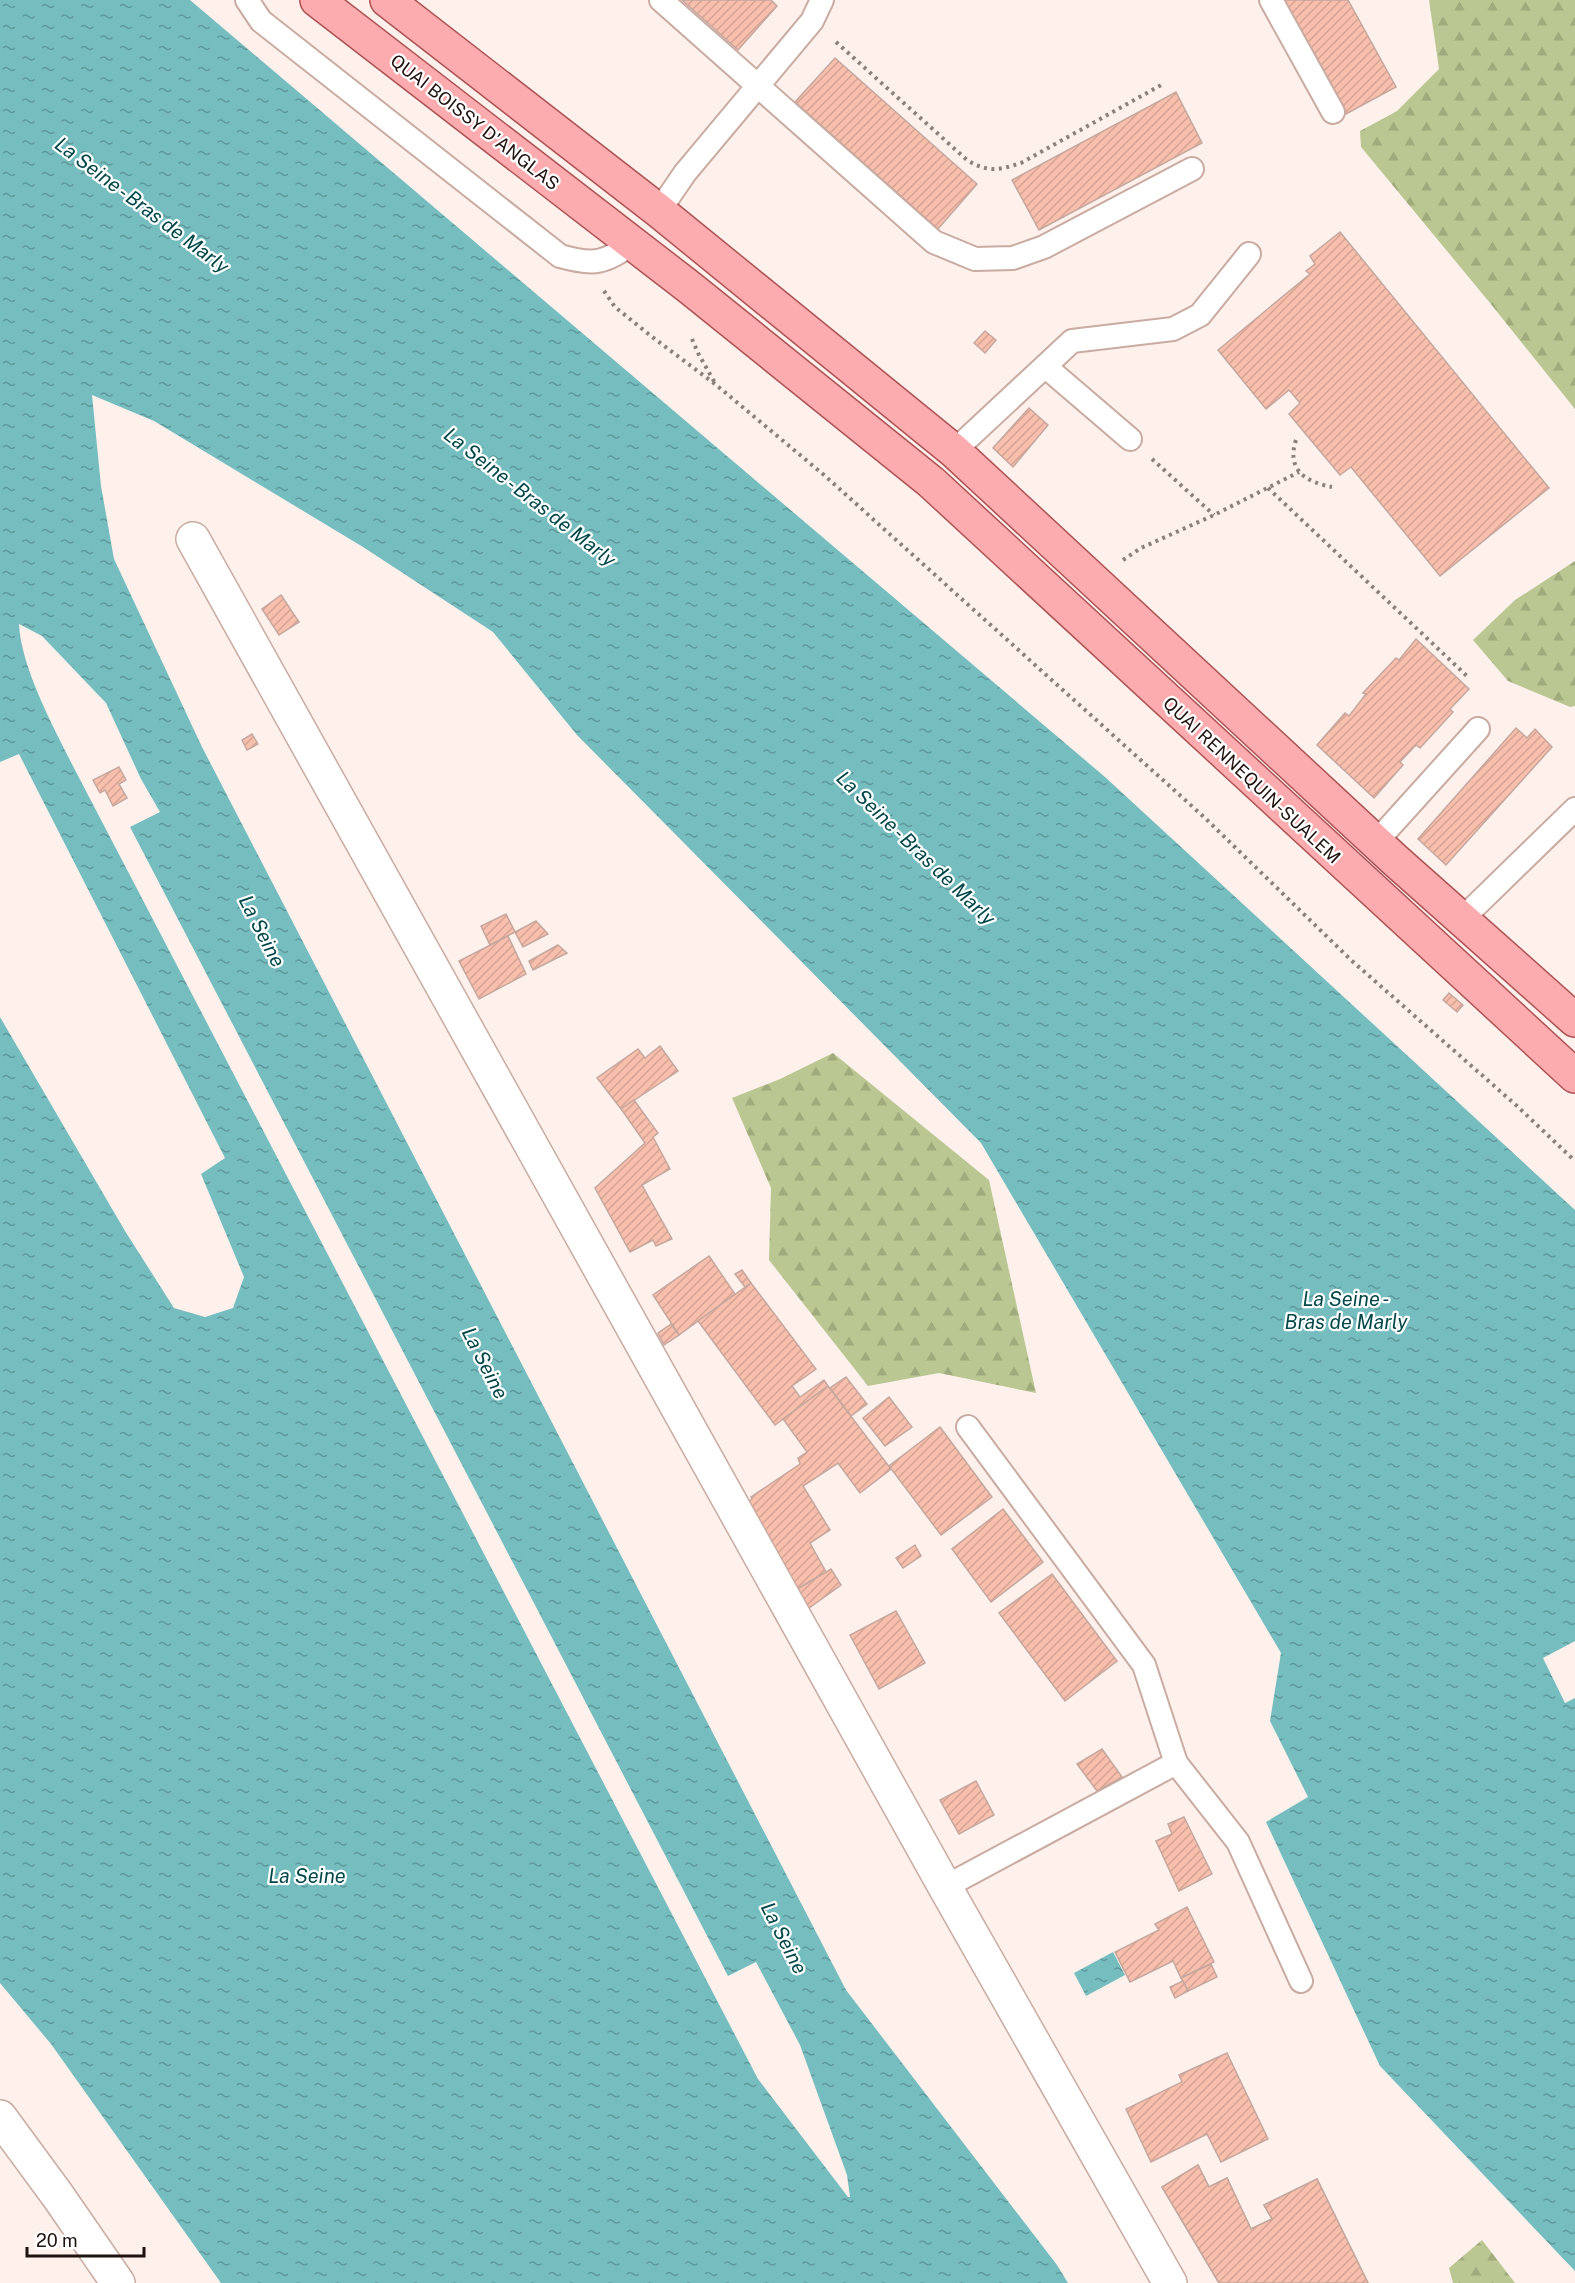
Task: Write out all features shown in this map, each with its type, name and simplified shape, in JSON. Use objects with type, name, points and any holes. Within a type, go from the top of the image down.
[{"type":"main road","name":"QUAI BOISSY D'ANGLAS","points":[[317,0],[633,243],[931,482]]},
{"type":"main road","points":[[387,0],[659,211],[954,451],[1461,920],[1575,1020]]},
{"type":"main road","points":[[633,243],[659,211]]},
{"type":"main road","name":"QUAI RENNEQUIN-SUALEM","points":[[931,482],[1575,1076]]},
{"type":"street","points":[[193,539],[945,1887],[1170,2283]]},
{"type":"street","points":[[0,2117],[118,2283]]},
{"type":"lane","points":[[247,0],[261,21],[560,256],[586,263],[613,257],[633,243]]},
{"type":"lane","points":[[661,0],[934,242],[975,259],[1013,258],[1044,247],[1192,169]]},
{"type":"lane","points":[[659,211],[685,173],[757,84],[812,21],[822,0]]},
{"type":"lane","points":[[1271,0],[1333,112]]},
{"type":"lane","points":[[954,451],[1046,367],[1072,340],[1173,329],[1200,315],[1249,254]]},
{"type":"lane","points":[[1046,367],[1130,439]]},
{"type":"lane","points":[[1376,842],[1478,729]]},
{"type":"lane","points":[[1461,920],[1575,809]]},
{"type":"lane","points":[[968,1426],[1144,1665],[1176,1762],[1238,1842],[1301,1981]]},
{"type":"lane","points":[[945,1887],[1176,1762]]},
{"type":"path","points":[[812,21],[967,160],[981,168],[1003,169],[1021,163],[1163,84]]},
{"type":"path","points":[[586,263],[615,307],[716,384],[824,475],[1204,817],[1352,960],[1575,1161]]},
{"type":"path","points":[[1130,439],[1214,515]]},
{"type":"path","points":[[1296,440],[1292,452],[1299,472],[1318,484],[1332,487]]},
{"type":"path","points":[[1118,565],[1141,548],[1214,515],[1299,472]]},
{"type":"path","points":[[1268,488],[1468,677]]},
{"type":"green space","points":[[1429,0],[1575,0],[1575,409],[1361,147],[1360,131],[1397,111],[1439,69]]},
{"type":"green space","points":[[1575,561],[1575,706],[1570,707],[1508,681],[1473,640],[1515,600]]},
{"type":"green space","points":[[833,1053],[989,1180],[1036,1393],[939,1373],[868,1386],[769,1260],[771,1188],[732,1098],[780,1079]]},
{"type":"green space","points":[[1482,2240],[1515,2283],[1453,2283],[1449,2268]]},
{"type":"water","points":[[0,0],[190,0],[1105,777],[1575,1210],[1575,1641],[1543,1658],[1565,1703],[1575,1698],[1575,2271],[1380,2066],[1266,1822],[1308,1797],[1270,1721],[1281,1653],[981,1143],[577,735],[493,632],[363,547],[154,421],[92,395],[101,486],[114,559],[202,747],[846,1990],[1057,2265],[1068,2283],[221,2283],[51,2044],[0,1983],[0,1017],[125,1231],[174,1308],[205,1317],[233,1308],[244,1277],[201,1174],[225,1158],[19,754],[0,762]],"holes":[[[19,624],[42,636],[106,703],[141,779],[160,812],[130,827],[728,1976],[756,1962],[800,2045],[847,2175],[850,2197],[758,2079],[75,770],[32,679],[21,641]]]},
{"type":"water","points":[[1113,1952],[1125,1975],[1086,1996],[1074,1973]]},
{"type":"building","points":[[682,0],[771,0],[777,6],[738,50]]},
{"type":"building","points":[[1284,0],[1348,0],[1396,87],[1346,114]]},
{"type":"building","points":[[835,58],[977,184],[938,229],[795,102]]},
{"type":"building","points":[[1176,92],[1202,143],[1039,230],[1012,180]]},
{"type":"building","points":[[1340,232],[1549,488],[1440,576],[1351,467],[1340,475],[1289,414],[1300,403],[1289,390],[1266,409],[1218,350],[1310,274],[1306,271],[1315,264],[1310,256]]},
{"type":"building","points":[[985,331],[996,340],[985,353],[974,343]]},
{"type":"building","points":[[1029,408],[1048,425],[1013,467],[993,448]]},
{"type":"building","points":[[281,595],[299,622],[279,635],[262,609]]},
{"type":"building","points":[[1416,639],[1469,689],[1450,709],[1453,712],[1420,748],[1416,745],[1400,762],[1403,765],[1374,798],[1317,745],[1345,713],[1349,716],[1366,694],[1363,693],[1396,658],[1399,660]]},
{"type":"building","points":[[1516,728],[1527,738],[1535,729],[1552,747],[1446,865],[1418,839]]},
{"type":"building","points":[[252,734],[258,744],[247,750],[242,740]]},
{"type":"building","points":[[119,767],[126,780],[119,784],[127,798],[113,806],[105,790],[100,793],[93,780]]},
{"type":"building","points":[[506,914],[515,932],[490,945],[481,926]]},
{"type":"building","points":[[536,921],[548,934],[523,947],[515,932]]},
{"type":"building","points":[[508,936],[526,974],[479,999],[459,961]]},
{"type":"building","points":[[558,945],[567,953],[533,970],[529,961]]},
{"type":"building","points":[[1449,993],[1463,1005],[1457,1012],[1443,1000]]},
{"type":"building","points":[[660,1046],[678,1071],[621,1109],[597,1078],[638,1049],[645,1058]]},
{"type":"building","points":[[634,1100],[658,1133],[653,1137],[670,1169],[642,1185],[672,1239],[656,1246],[653,1240],[630,1252],[595,1188],[645,1143],[621,1109]]},
{"type":"building","points":[[709,1256],[735,1294],[679,1335],[653,1295]]},
{"type":"building","points":[[742,1270],[751,1283],[745,1287],[735,1274]]},
{"type":"building","points":[[751,1283],[816,1369],[792,1386],[800,1397],[824,1380],[828,1386],[775,1425],[698,1321]]},
{"type":"building","points":[[671,1324],[679,1335],[664,1345],[658,1333]]},
{"type":"building","points":[[846,1377],[867,1404],[851,1416],[830,1388]]},
{"type":"building","points":[[828,1386],[891,1469],[860,1493],[838,1463],[803,1486],[830,1530],[810,1543],[826,1572],[794,1591],[748,1502],[752,1499],[751,1497],[800,1464],[798,1458],[807,1452],[783,1419]]},
{"type":"building","points":[[889,1397],[912,1427],[885,1446],[863,1418]]},
{"type":"building","points":[[940,1427],[992,1497],[941,1535],[889,1466]]},
{"type":"building","points":[[1003,1509],[1043,1562],[991,1602],[952,1549]]},
{"type":"building","points":[[915,1545],[921,1556],[903,1568],[896,1558]]},
{"type":"building","points":[[831,1569],[841,1585],[805,1611],[794,1591]]},
{"type":"building","points":[[1052,1574],[1117,1661],[1065,1701],[999,1613]]},
{"type":"building","points":[[896,1611],[925,1663],[879,1689],[850,1635]]},
{"type":"building","points":[[1102,1749],[1122,1777],[1097,1791],[1077,1764]]},
{"type":"building","points":[[976,1781],[994,1815],[959,1834],[940,1800]]},
{"type":"building","points":[[1184,1817],[1212,1874],[1179,1891],[1156,1841],[1172,1834],[1168,1824]]},
{"type":"building","points":[[1187,1907],[1214,1962],[1181,1978],[1173,1961],[1130,1982],[1115,1952],[1159,1930],[1155,1924]]},
{"type":"building","points":[[1211,1964],[1217,1977],[1188,1991],[1181,1978]]},
{"type":"building","points":[[1183,1981],[1188,1991],[1175,1998],[1170,1987]]},
{"type":"building","points":[[1227,2053],[1268,2139],[1221,2162],[1207,2134],[1151,2162],[1126,2109],[1182,2082],[1179,2075]]},
{"type":"building","points":[[1198,2165],[1209,2187],[1227,2178],[1251,2229],[1272,2219],[1264,2205],[1317,2179],[1368,2283],[1319,2283],[1312,2267],[1279,2283],[1219,2283],[1162,2187]]},
{"type":"building","points":[[1198,2165],[1209,2187],[1227,2178],[1251,2229],[1272,2219],[1264,2205],[1317,2179],[1368,2283],[1219,2283],[1162,2187]]},
{"type":"water label","name":"La Seine - Bras de Marly","points":[[142,205]]},
{"type":"water label","name":"La Seine - Bras de Marly","points":[[530,497]]},
{"type":"water label","name":"La Seine - Bras de Marly","points":[[916,848]]},
{"type":"water label","name":"La Seine","points":[[262,931]]},
{"type":"water label","name":"La Seine - Bras de Marly","points":[[1346,1310]]},
{"type":"water label","name":"La Seine","points":[[485,1363]]},
{"type":"water label","name":"La Seine","points":[[307,1876]]},
{"type":"water label","name":"La Seine","points":[[784,1938]]}]
